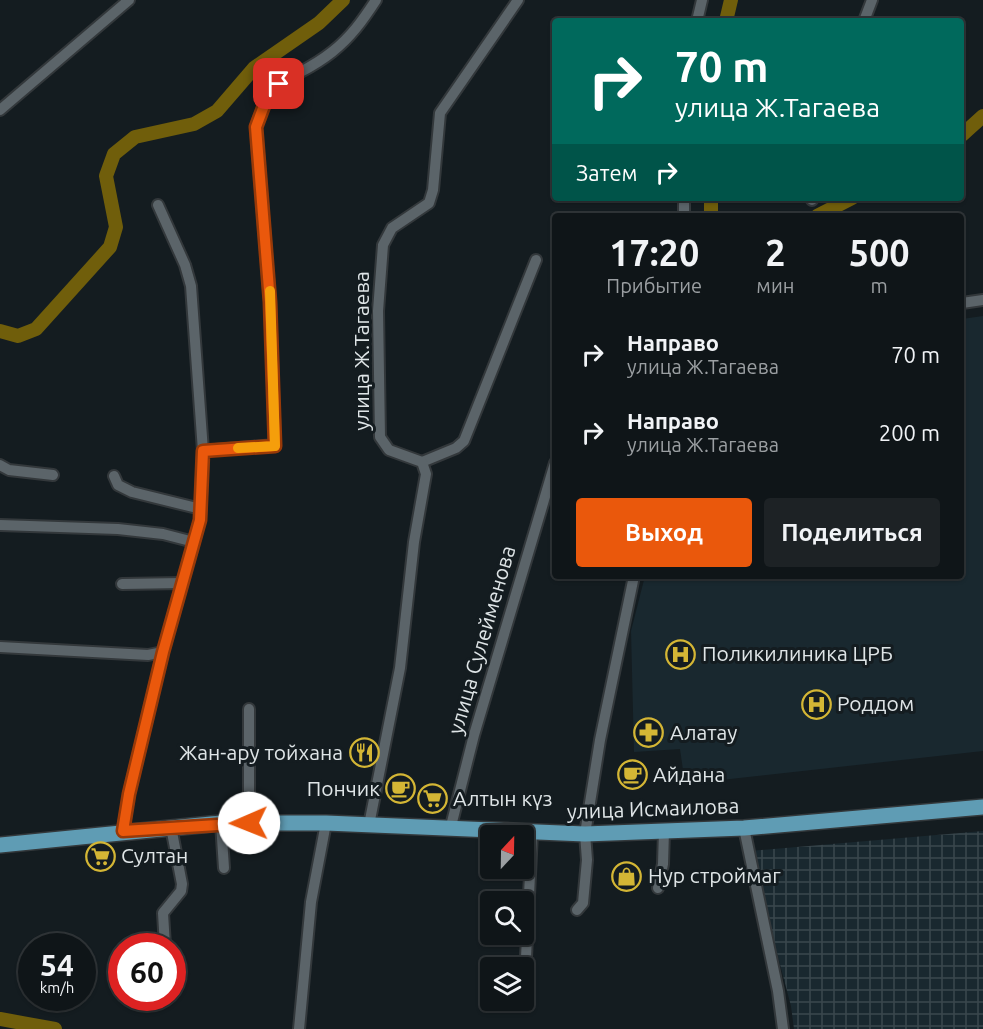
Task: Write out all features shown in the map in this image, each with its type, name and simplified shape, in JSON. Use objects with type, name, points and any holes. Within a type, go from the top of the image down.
[{"type":"main road","name":"улица Исмаилова","points":[[534,832],[585,834],[744,828],[983,807]]},
{"type":"main road","name":"улица Исмаилова","points":[[0,844],[123,831],[249,823],[326,823],[480,831]]},
{"type":"street","points":[[0,110],[129,0]]},
{"type":"street","points":[[203,451],[275,446],[270,302],[256,127],[262,108],[268,95],[279,84],[330,54],[355,33],[376,0]]},
{"type":"street","name":"улица Ж.Тагаева","points":[[422,462],[389,450],[380,437],[378,311],[383,245],[392,228],[429,203],[433,190],[440,113],[518,0]]},
{"type":"street","points":[[698,18],[702,0]]},
{"type":"street","points":[[865,18],[872,0]]},
{"type":"street","points":[[123,831],[129,794],[163,652],[201,509],[203,451],[191,286],[185,265],[158,205]]},
{"type":"street","points":[[369,825],[399,668],[414,542],[426,474],[422,462],[456,448],[464,441],[536,260]]},
{"type":"street","points":[[964,303],[983,300]]},
{"type":"street","points":[[0,465],[9,470],[53,475]]},
{"type":"street","name":"улица Сулейменова","points":[[450,830],[474,735],[552,473]]},
{"type":"street","points":[[114,476],[118,485],[132,492],[201,509]]},
{"type":"street","points":[[0,525],[118,529],[163,534],[194,542]]},
{"type":"street","points":[[577,910],[583,903],[587,852],[585,834],[600,740],[633,579]]},
{"type":"street","points":[[122,584],[182,583]]},
{"type":"street","points":[[0,647],[148,655],[163,652]]},
{"type":"street","points":[[249,710],[249,823]]},
{"type":"street","points":[[299,1029],[311,903],[326,823]]},
{"type":"street","points":[[221,824],[224,868]]},
{"type":"street","points":[[165,933],[164,913],[180,891],[182,884],[171,827]]},
{"type":"street","points":[[744,828],[778,991],[783,1029]]},
{"type":"street","points":[[658,888],[663,864],[664,831]]},
{"type":"street","points":[[525,957],[529,879]]},
{"type":"shaded area","points":[[983,316],[983,751],[685,784],[680,749],[634,752],[631,631],[644,579],[964,579],[964,319]]},
{"type":"shaded area","points":[[983,831],[983,1029],[794,1029],[791,1006],[750,851]]},
{"type":"waterway","points":[[0,331],[18,336],[36,329],[110,247],[116,227],[106,176],[114,154],[135,137],[194,124],[217,111],[254,68],[319,23],[343,0]]},
{"type":"waterway","points":[[727,18],[731,0]]},
{"type":"waterway","points":[[964,133],[983,116]]},
{"type":"waterway","points":[[711,201],[711,213]]},
{"type":"waterway","points":[[823,213],[846,201]]},
{"type":"waterway","points":[[0,1019],[55,1029]]},
{"type":"slow traffic","points":[[238,448],[275,446],[270,291]]},
{"type":"place","name":"Поликилиника ЦРБ","points":[[681,654]]},
{"type":"place","name":"Роддом","points":[[816,704]]},
{"type":"place","name":"Алатау","points":[[649,733]]},
{"type":"place","name":"Жан-ару тойхана","points":[[364,753]]},
{"type":"place","name":"Айдана","points":[[632,775]]},
{"type":"place","name":"Пончик","points":[[401,789]]},
{"type":"place","name":"Алтын күз","points":[[432,799]]},
{"type":"place","name":"Султан","points":[[100,856]]},
{"type":"place","name":"Нур строймаг","points":[[627,876]]},
{"type":"route","points":[[249,823],[123,831],[129,794],[163,652],[200,520],[203,451],[275,446],[270,302],[256,127],[268,95],[279,84]]}]
